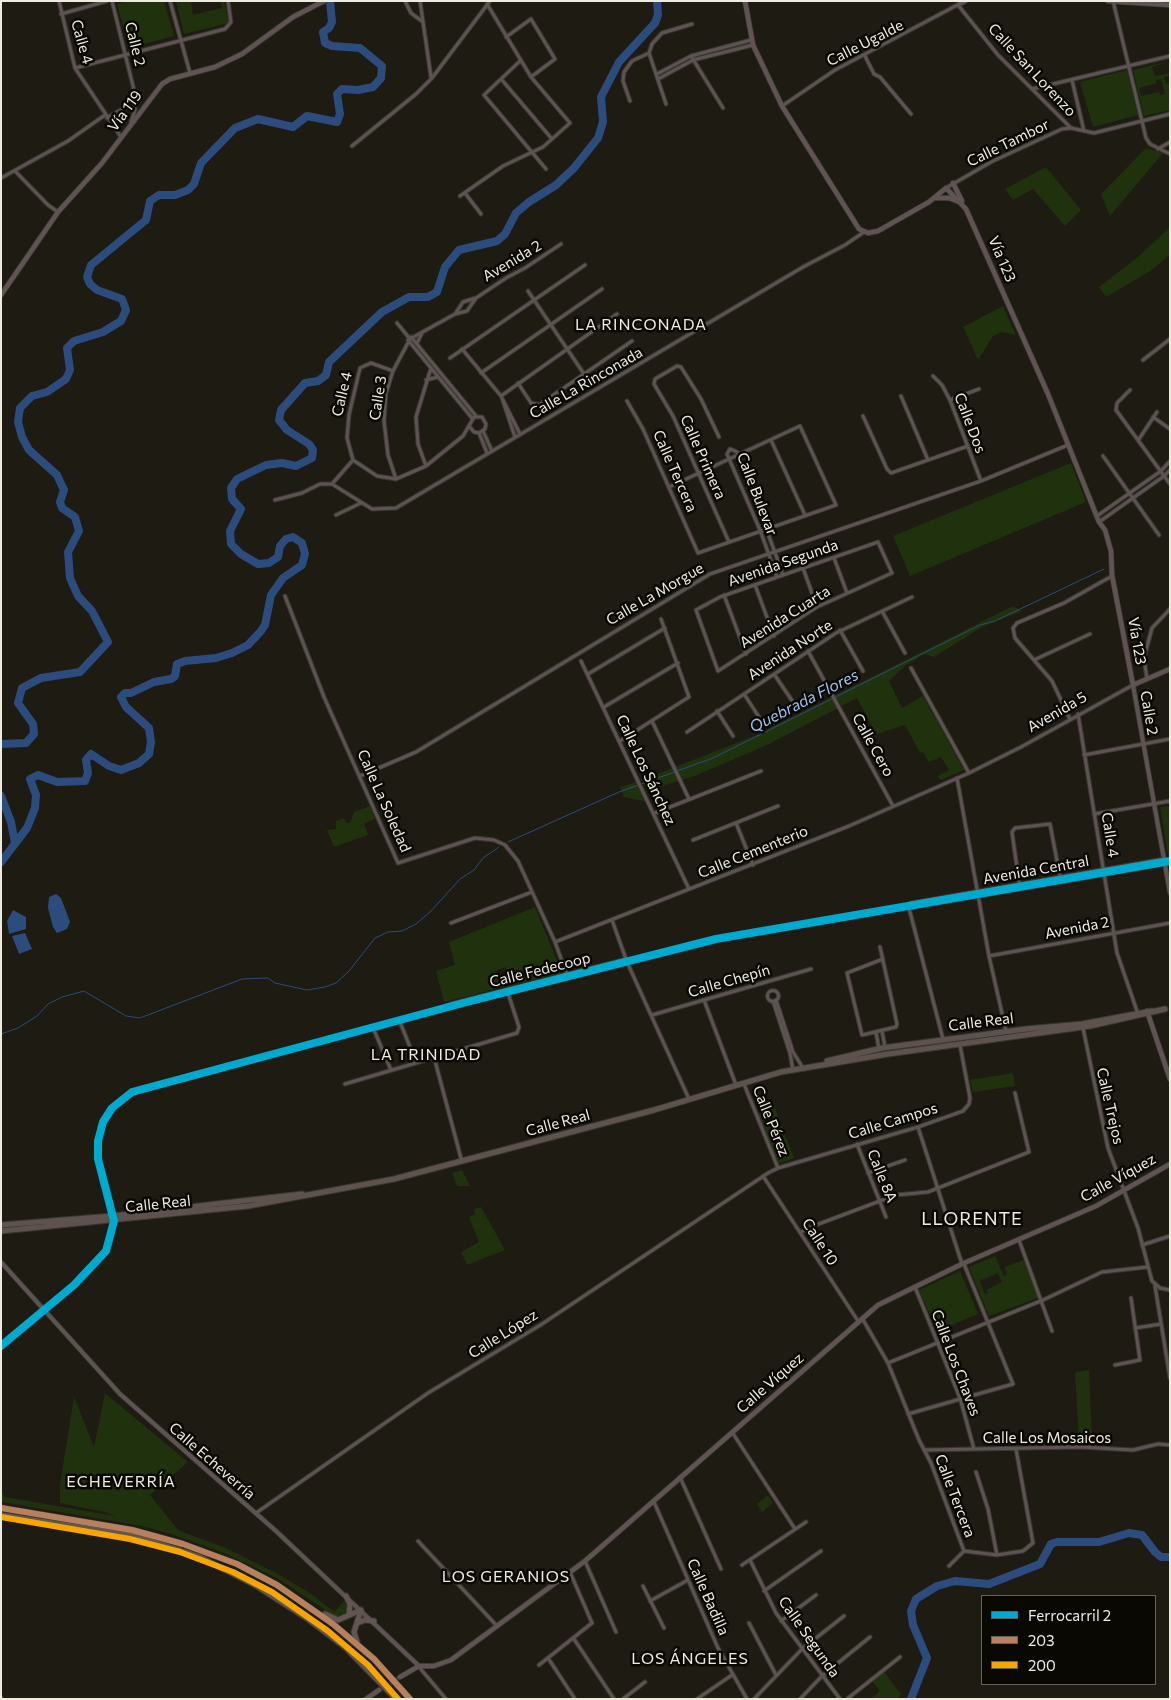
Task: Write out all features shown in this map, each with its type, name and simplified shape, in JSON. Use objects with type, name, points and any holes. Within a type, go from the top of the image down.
[{"type":"highway","points":[[1,1508],[109,1526],[174,1541],[237,1564],[331,1618],[342,1619],[349,1614],[361,1610]]},
{"type":"highway","points":[[1,1514],[132,1535],[200,1557],[256,1585],[300,1613],[346,1648],[396,1699]]},
{"type":"highway","points":[[290,1594],[361,1647],[410,1699]]},
{"type":"highway","points":[[346,1596],[350,1604],[349,1614]]},
{"type":"highway","points":[[361,1610],[354,1636],[361,1647]]},
{"type":"highway","points":[[357,1623],[365,1620],[374,1622]]},
{"type":"main road","points":[[745,1],[752,42],[782,106],[859,229],[864,232],[878,231],[934,198],[946,188]]},
{"type":"main road","points":[[1108,1],[1170,6]]},
{"type":"main road","name":"Vía 119","points":[[1,295],[58,212],[98,168],[131,122],[162,84],[170,79],[215,67],[242,54],[293,17],[322,2]]},
{"type":"main road","points":[[953,183],[965,207]]},
{"type":"main road","name":"Vía 123","points":[[946,188],[965,207],[1068,445],[1099,522],[1105,530],[1133,685]]},
{"type":"main road","points":[[934,198],[954,199],[965,207]]},
{"type":"main road","name":"Avenida 5","points":[[1133,685],[1170,670]]},
{"type":"main road","name":"Calle Real","points":[[1,1228],[248,1206],[394,1179],[689,1100],[793,1070],[1082,1026],[1167,1009]]},
{"type":"main road","points":[[1147,1013],[1170,1079]]},
{"type":"main road","name":"Calle Real","points":[[803,1068],[882,1048],[1006,1031],[1082,1026]]},
{"type":"main road","points":[[992,1039],[1006,1031],[1011,1034],[1032,1034]]},
{"type":"main road","points":[[921,1049],[940,1043],[943,1039],[959,1044],[961,1041],[982,1035]]},
{"type":"main road","name":"Calle Víquez","points":[[419,1666],[434,1666],[451,1660],[584,1561],[878,1305],[963,1264],[1096,1206],[1170,1164]]},
{"type":"main road","name":"Calle Real","points":[[1,1228],[113,1216],[231,1200],[317,1193]]},
{"type":"main road","points":[[231,1200],[248,1206],[265,1197]]},
{"type":"main road","points":[[400,1677],[419,1666]]},
{"type":"main road","points":[[366,1699],[379,1690]]},
{"type":"street","name":"Calle 4","points":[[58,1],[75,68],[121,137]]},
{"type":"street","points":[[62,14],[106,1]]},
{"type":"street","name":"Calle 2","points":[[112,1],[136,101],[131,122]]},
{"type":"street","points":[[170,1],[190,74]]},
{"type":"street","points":[[75,68],[225,29],[230,25],[232,18],[228,1]]},
{"type":"street","points":[[313,1],[322,2]]},
{"type":"street","points":[[405,1],[410,13],[423,22]]},
{"type":"street","points":[[420,1],[432,78]]},
{"type":"street","points":[[1113,2],[1147,141],[1158,149],[1170,154]]},
{"type":"street","points":[[352,146],[416,94],[432,78],[488,3],[520,61],[570,123],[543,147],[503,166],[460,196]]},
{"type":"street","name":"Calle Ugalde","points":[[782,106],[830,73],[865,56],[961,3]]},
{"type":"street","name":"Calle San Lorenzo","points":[[961,3],[998,55],[1070,128]]},
{"type":"street","points":[[506,37],[531,19],[555,59],[531,77]]},
{"type":"street","points":[[666,104],[649,53],[652,44],[662,33],[692,24]]},
{"type":"street","points":[[657,77],[691,56],[752,42]]},
{"type":"street","points":[[657,77],[693,60],[752,42]]},
{"type":"street","points":[[630,101],[623,82],[624,72],[632,61],[649,53]]},
{"type":"street","points":[[691,56],[723,108]]},
{"type":"street","points":[[865,56],[874,74],[880,77],[911,114]]},
{"type":"street","points":[[1032,89],[1170,56]]},
{"type":"street","points":[[520,61],[484,95],[546,169]]},
{"type":"street","points":[[502,80],[552,139]]},
{"type":"street","points":[[1072,80],[1084,131]]},
{"type":"street","points":[[1,178],[15,172],[68,141],[106,116],[136,101]]},
{"type":"street","name":"Calle Tambor","points":[[946,188],[1051,134],[1070,128],[1094,132],[1170,114]]},
{"type":"street","points":[[1158,149],[1170,142]]},
{"type":"street","points":[[15,172],[48,205],[58,212]]},
{"type":"street","points":[[465,193],[481,214]]},
{"type":"street","name":"Calle La Rinconada","points":[[361,503],[372,509],[396,508],[803,267],[845,245],[864,232]]},
{"type":"street","name":"Avenida 2","points":[[455,314],[463,302],[476,298],[561,244]]},
{"type":"street","points":[[450,358],[585,265]]},
{"type":"street","points":[[481,373],[602,289]]},
{"type":"street","points":[[528,291],[584,374]]},
{"type":"street","name":"Avenida 2","points":[[410,339],[455,314],[467,311],[476,298]]},
{"type":"street","points":[[501,396],[617,314]]},
{"type":"street","points":[[397,323],[410,339],[413,347],[474,417],[482,417],[486,421],[483,431],[492,451]]},
{"type":"street","points":[[417,343],[420,334],[424,331]]},
{"type":"street","points":[[410,339],[417,343],[474,417]]},
{"type":"street","name":"Calle 3","points":[[396,479],[388,455],[384,421],[386,393],[393,371],[410,339]]},
{"type":"street","points":[[1143,360],[1170,339]]},
{"type":"street","points":[[518,383],[531,403],[536,406],[632,341]]},
{"type":"street","points":[[404,350],[413,347]]},
{"type":"street","points":[[462,349],[501,396],[520,434]]},
{"type":"street","name":"Calle 4","points":[[352,460],[347,438],[349,415],[360,368],[371,363],[393,371]]},
{"type":"street","name":"Calle Primera","points":[[719,437],[701,399],[681,367],[676,366],[657,377],[654,383],[673,416],[729,542]]},
{"type":"street","points":[[426,466],[418,444],[416,424],[425,380],[431,368]]},
{"type":"street","name":"Calle Dos","points":[[933,376],[942,385],[950,400],[981,481]]},
{"type":"street","points":[[425,380],[438,377]]},
{"type":"street","points":[[950,400],[979,389]]},
{"type":"street","points":[[1130,390],[1115,407],[1170,484]]},
{"type":"street","points":[[901,396],[928,460]]},
{"type":"street","points":[[503,400],[503,406],[515,437]]},
{"type":"street","name":"Calle Tercera","points":[[627,401],[644,429],[698,553],[729,542]]},
{"type":"street","points":[[1138,439],[1156,412]]},
{"type":"street","points":[[864,416],[887,469],[891,473],[968,446]]},
{"type":"street","points":[[332,484],[352,460],[377,476],[396,479],[426,466],[463,436],[474,417]]},
{"type":"street","points":[[1153,417],[1170,430]]},
{"type":"street","points":[[469,426],[478,433],[487,454]]},
{"type":"street","points":[[669,487],[800,426],[836,504],[729,542]]},
{"type":"street","points":[[463,436],[483,431]]},
{"type":"street","points":[[771,440],[805,516]]},
{"type":"street","name":"Calle La Morgue","points":[[360,776],[416,752],[695,582],[725,568],[981,481],[1068,445]]},
{"type":"street","name":"Calle Bulevar","points":[[776,577],[760,530],[727,452],[730,449],[736,450],[739,455],[760,504],[767,523],[766,528],[783,575]]},
{"type":"street","points":[[1102,456],[1159,535]]},
{"type":"street","points":[[1097,516],[1161,471],[1170,461]]},
{"type":"street","points":[[1099,522],[1170,470]]},
{"type":"street","points":[[275,500],[302,493],[320,484],[332,484],[361,503]]},
{"type":"street","points":[[336,515],[361,503]]},
{"type":"street","name":"Avenida Segunda","points":[[719,671],[696,610],[724,595],[879,543],[892,573]]},
{"type":"street","points":[[834,558],[847,593]]},
{"type":"street","points":[[803,568],[818,607]]},
{"type":"street","name":"Avenida Cuarta","points":[[719,671],[818,607],[892,573]]},
{"type":"street","points":[[1070,719],[1052,682],[1012,630],[1016,624],[1064,603],[1112,575]]},
{"type":"street","points":[[755,585],[774,636]]},
{"type":"street","points":[[724,595],[746,654]]},
{"type":"street","name":"Calle La Soledad","points":[[285,596],[305,652],[398,863],[475,838],[494,840],[510,850],[555,942],[567,975]]},
{"type":"street","name":"Avenida Norte","points":[[686,732],[840,630],[912,598]]},
{"type":"street","points":[[1147,679],[1144,658],[1152,628],[1170,609]]},
{"type":"street","points":[[882,612],[905,653]]},
{"type":"street","points":[[620,741],[689,697],[661,619]]},
{"type":"street","points":[[588,674],[665,628]]},
{"type":"street","points":[[840,630],[863,671]]},
{"type":"street","points":[[1034,660],[1090,634]]},
{"type":"street","name":"Calle Cero","points":[[808,651],[893,806]]},
{"type":"street","name":"Calle Los Sánchez","points":[[581,661],[655,813],[689,889]]},
{"type":"street","points":[[604,708],[678,663]]},
{"type":"street","points":[[911,668],[969,773]]},
{"type":"street","points":[[774,674],[795,705]]},
{"type":"street","name":"Calle 2","points":[[1133,685],[1170,893]]},
{"type":"street","name":"Avenida 5","points":[[957,778],[1021,747],[1133,685]]},
{"type":"street","points":[[744,694],[761,720]]},
{"type":"street","points":[[717,712],[733,736]]},
{"type":"street","name":"Calle 4","points":[[1078,714],[1114,933],[1120,962],[1138,1015]]},
{"type":"street","points":[[652,721],[689,799]]},
{"type":"street","points":[[1084,755],[1170,739]]},
{"type":"street","points":[[655,813],[761,771]]},
{"type":"street","points":[[957,778],[989,956],[1006,1031]]},
{"type":"street","name":"Calle Cementerio","points":[[555,942],[753,865],[957,778]]},
{"type":"street","points":[[1094,814],[1170,801]]},
{"type":"street","points":[[693,840],[778,806]]},
{"type":"street","points":[[736,823],[753,865]]},
{"type":"street","points":[[1020,889],[1012,832],[1018,828],[1050,824],[1061,880]]},
{"type":"street","name":"Avenida Central","points":[[909,908],[912,903],[1020,889],[1103,870],[1166,862]]},
{"type":"street","name":"Avenida Central","points":[[909,908],[1020,884],[1104,875],[1166,862]]},
{"type":"street","points":[[451,923],[532,892]]},
{"type":"street","points":[[909,908],[943,1039]]},
{"type":"street","points":[[612,920],[627,960],[689,1100]]},
{"type":"street","name":"Avenida 2","points":[[989,956],[1170,923]]},
{"type":"street","points":[[880,947],[897,1024],[894,1029],[864,1035],[860,1032],[847,973],[882,959]]},
{"type":"street","name":"Calle Fedecoop","points":[[391,1070],[374,1030],[428,1011],[627,960]]},
{"type":"street","name":"Calle Chepín","points":[[652,1015],[811,969]]},
{"type":"street","points":[[344,1084],[517,1033],[520,1027],[507,990]]},
{"type":"street","points":[[704,1000],[736,1086]]},
{"type":"street","points":[[775,1001],[792,1052],[793,1070]]},
{"type":"street","points":[[400,1022],[416,1062]]},
{"type":"street","name":"Calle Trejos","points":[[1082,1026],[1100,1117],[1155,1285],[1170,1378]]},
{"type":"street","points":[[882,1031],[882,1048]]},
{"type":"street","points":[[876,1032],[882,1048]]},
{"type":"street","name":"Calle Campos","points":[[763,1176],[778,1168],[959,1113],[969,1104],[969,1092],[959,1044]]},
{"type":"street","points":[[792,1052],[803,1068]]},
{"type":"street","points":[[434,1056],[462,1162]]},
{"type":"street","name":"Calle Pérez","points":[[744,1084],[778,1168]]},
{"type":"street","points":[[801,1232],[816,1224],[902,1193],[924,1194],[1029,1152],[1015,1093]]},
{"type":"street","points":[[908,1414],[1013,1384],[963,1264],[918,1127]]},
{"type":"street","name":"Calle 8A","points":[[857,1144],[886,1217]]},
{"type":"street","points":[[868,1173],[905,1160]]},
{"type":"street","name":"Calle 10","points":[[763,1176],[888,1363]]},
{"type":"street","name":"Calle López","points":[[256,1514],[428,1393],[542,1324],[763,1176]]},
{"type":"street","points":[[1142,1245],[1170,1236]]},
{"type":"street","points":[[1019,1240],[1052,1331]]},
{"type":"street","name":"Calle Echeverría","points":[[1,1262],[120,1394],[256,1514],[419,1666]]},
{"type":"street","points":[[888,1363],[1042,1300],[1102,1272],[1148,1267]]},
{"type":"street","points":[[1155,1285],[1170,1290]]},
{"type":"street","name":"Calle Los Chaves","points":[[915,1287],[960,1398],[974,1449]]},
{"type":"street","points":[[1115,1365],[1140,1360],[1131,1298]]},
{"type":"street","points":[[1136,1328],[1161,1324]]},
{"type":"street","name":"Calle Tercera","points":[[888,1363],[908,1414],[931,1462],[964,1551]]},
{"type":"street","points":[[732,1432],[775,1501],[795,1529]]},
{"type":"street","name":"Calle Los Mosaicos","points":[[924,1450],[1082,1447],[1133,1450],[1158,1444],[1170,1445]]},
{"type":"street","points":[[949,1566],[964,1551],[997,1555],[1023,1551],[1032,1545],[1033,1537],[1016,1449]]},
{"type":"street","points":[[976,1472],[988,1509],[997,1555]]},
{"type":"street","points":[[680,1478],[721,1569]]},
{"type":"street","name":"Calle Badilla","points":[[654,1502],[732,1675],[747,1699]]},
{"type":"street","points":[[742,1565],[806,1522]]},
{"type":"street","points":[[418,1541],[497,1626]]},
{"type":"street","points":[[764,1591],[821,1552]]},
{"type":"street","name":"Calle Segunda","points":[[750,1560],[764,1591],[781,1621],[840,1699]]},
{"type":"street","points":[[584,1561],[616,1632]]},
{"type":"street","points":[[539,1665],[592,1624],[570,1572]]},
{"type":"street","points":[[650,1601],[688,1580]]},
{"type":"street","points":[[643,1586],[664,1628]]},
{"type":"street","points":[[781,1621],[816,1595]]},
{"type":"street","points":[[754,1699],[802,1649],[844,1616]]},
{"type":"street","points":[[749,1623],[776,1676]]},
{"type":"street","points":[[800,1699],[822,1676],[870,1637]]},
{"type":"street","points":[[574,1639],[614,1699]]},
{"type":"street","points":[[847,1699],[900,1657]]},
{"type":"street","points":[[548,1658],[575,1699]]},
{"type":"street","points":[[419,1666],[446,1699]]},
{"type":"street","points":[[698,1699],[732,1675]]},
{"type":"street","points":[[622,1699],[645,1682]]},
{"type":"green space","points":[[127,1],[164,1],[174,36],[129,48],[117,4]]},
{"type":"green space","points":[[176,1],[191,1],[193,15],[222,8],[220,1],[224,1],[229,23],[184,34]]},
{"type":"green space","points":[[1170,61],[1152,67],[1155,76],[1170,73],[1170,76],[1164,77],[1166,84],[1170,83],[1170,110],[1144,116],[1133,70]],"holes":[[[1161,79],[1165,94],[1160,95],[1159,92],[1141,96],[1139,88],[1157,83],[1156,80]]]},
{"type":"green space","points":[[1127,70],[1138,115],[1093,127],[1080,82]]},
{"type":"green space","points":[[1146,148],[1163,153],[1110,216],[1101,194]]},
{"type":"green space","points":[[1046,167],[1081,210],[1065,226],[1033,189],[1013,200],[1005,189]]},
{"type":"green space","points":[[1170,227],[1170,254],[1152,270],[1106,297],[1099,287],[1138,257]]},
{"type":"green space","points":[[1003,306],[1016,335],[1002,332],[993,336],[978,360],[963,327]]},
{"type":"green space","points":[[1071,463],[1086,502],[910,576],[893,536]]},
{"type":"green space","points":[[1013,606],[1022,611],[982,627],[934,657],[924,654],[905,666],[889,681],[902,708],[923,696],[964,770],[941,780],[938,776],[949,770],[941,757],[929,762],[923,752],[920,753],[905,725],[876,734],[857,698],[767,745],[697,775],[647,791],[642,780],[754,736]]},
{"type":"green space","points":[[636,782],[647,802],[624,797],[620,787]]},
{"type":"green space","points":[[370,806],[375,819],[364,823],[368,835],[334,847],[327,830],[336,829],[336,821],[343,818],[347,823],[350,823],[354,812]]},
{"type":"green space","points":[[1170,806],[1170,855],[1168,855],[1160,807]]},
{"type":"green space","points":[[535,907],[562,973],[444,1002],[436,971],[455,965],[449,942]],"holes":[[[506,967],[510,982],[500,985],[495,971]]]},
{"type":"green space","points":[[1013,1073],[1015,1086],[973,1092],[970,1080]]},
{"type":"green space","points":[[774,1106],[794,1158],[778,1164],[758,1113]]},
{"type":"green space","points":[[462,1170],[470,1186],[457,1186],[452,1173]]},
{"type":"green space","points":[[481,1207],[505,1250],[467,1265],[461,1252],[479,1242],[469,1217],[475,1214],[474,1209]]},
{"type":"green space","points":[[995,1256],[1004,1276],[1007,1274],[1004,1267],[1024,1260],[1038,1298],[989,1316],[969,1267]],"holes":[[[998,1273],[1002,1282],[986,1290],[988,1293],[985,1294],[979,1279],[982,1280]]]},
{"type":"green space","points":[[960,1271],[978,1314],[937,1331],[919,1290]]},
{"type":"green space","points":[[1089,1370],[1092,1441],[1079,1442],[1075,1372]]},
{"type":"green space","points":[[105,1393],[188,1462],[150,1495],[178,1530],[228,1549],[276,1573],[310,1593],[334,1612],[344,1601],[347,1606],[345,1613],[336,1617],[277,1578],[224,1553],[171,1534],[142,1526],[1,1502],[1,1492],[5,1497],[115,1516],[105,1512],[60,1503],[60,1484],[74,1397],[94,1447]]},
{"type":"green space","points":[[768,1495],[773,1503],[762,1512],[757,1504]]},
{"type":"green space","points":[[884,1672],[901,1694],[898,1699],[870,1699],[880,1691],[872,1681]]},
{"type":"water","points":[[56,894],[61,898],[70,922],[67,929],[57,933],[53,927],[48,908],[49,897]]},
{"type":"water","points":[[13,910],[26,917],[26,929],[9,934],[7,921]]},
{"type":"water","points":[[25,933],[32,949],[19,954],[12,936]]},
{"type":"waterway","points":[[1,744],[26,743],[34,734],[33,724],[18,703],[22,688],[41,678],[80,672],[108,642],[92,611],[78,596],[70,578],[68,552],[79,531],[75,517],[62,508],[60,502],[64,490],[57,475],[29,450],[22,437],[18,422],[20,408],[32,396],[47,392],[66,379],[70,370],[67,348],[74,341],[103,332],[121,321],[126,310],[122,299],[97,290],[90,284],[87,277],[91,265],[146,220],[150,201],[159,195],[175,195],[188,190],[194,184],[201,163],[235,128],[258,119],[293,127],[307,116],[337,122],[340,114],[337,94],[342,89],[358,90],[373,87],[381,78],[382,66],[360,48],[332,46],[325,43],[323,32],[329,28],[332,22],[330,1]]},
{"type":"waterway","points":[[1,862],[27,828],[35,808],[36,795],[30,779],[38,775],[57,782],[85,781],[88,773],[86,760],[91,754],[109,766],[121,770],[139,763],[149,754],[151,742],[149,728],[126,707],[121,697],[125,693],[131,693],[154,682],[171,679],[175,676],[177,664],[185,661],[216,658],[232,653],[248,645],[261,631],[265,625],[271,595],[283,578],[302,565],[305,554],[302,543],[293,537],[286,539],[280,546],[278,557],[269,563],[258,564],[241,554],[231,544],[230,531],[241,509],[232,499],[231,488],[237,479],[266,465],[282,463],[296,466],[312,458],[313,450],[309,444],[287,430],[279,420],[281,410],[305,383],[318,381],[326,375],[329,362],[382,312],[409,297],[428,297],[437,292],[445,267],[459,250],[497,241],[505,234],[516,213],[529,202],[556,185],[574,168],[598,138],[603,122],[601,97],[619,62],[655,23],[658,15],[657,1]]},
{"type":"waterway","name":"Quebrada Flores","points":[[508,842],[619,792],[713,758],[980,625],[995,621],[1104,569]]},
{"type":"waterway","points":[[1,796],[11,822],[15,843]]},
{"type":"waterway","name":"Quebrada Flores","points":[[1,1034],[18,1028],[37,1016],[48,1004],[62,997],[84,991],[126,1016],[140,1018],[242,979],[268,978],[275,983],[307,990],[336,983],[349,971],[375,938],[388,932],[402,931],[416,924],[430,912],[460,879],[474,870],[483,858],[499,847]]},
{"type":"waterway","points":[[911,1699],[927,1658],[913,1625],[911,1611],[916,1599],[937,1586],[955,1581],[989,1584],[1040,1564],[1051,1544],[1057,1542],[1099,1542],[1129,1533],[1142,1535],[1161,1557],[1170,1557]]},
{"type":"tunnel","points":[[379,1690],[400,1677]]},
{"type":"rail line","name":"2","points":[[1,1346],[74,1285],[106,1251],[114,1221],[98,1159],[98,1141],[103,1122],[112,1108],[132,1092],[467,1002],[716,939],[1170,861]]},
{"type":"transit line","name":"203","points":[[1,1508],[132,1530],[183,1544],[237,1564],[277,1585],[333,1624],[374,1659],[410,1699]]},
{"type":"transit line","name":"200","points":[[1,1517],[130,1539],[180,1552],[233,1572],[272,1592],[328,1631],[368,1665],[398,1699]]},
{"type":"district","name":"LA RINCONADA","points":[[641,325]]},
{"type":"district","name":"LA TRINIDAD","points":[[426,1055]]},
{"type":"district","name":"LLORENTE","points":[[972,1219]]},
{"type":"district","name":"ECHEVERRÍA","points":[[121,1482]]},
{"type":"district","name":"LOS GERANIOS","points":[[506,1577]]},
{"type":"district","name":"LOS ÁNGELES","points":[[690,1659]]}]
